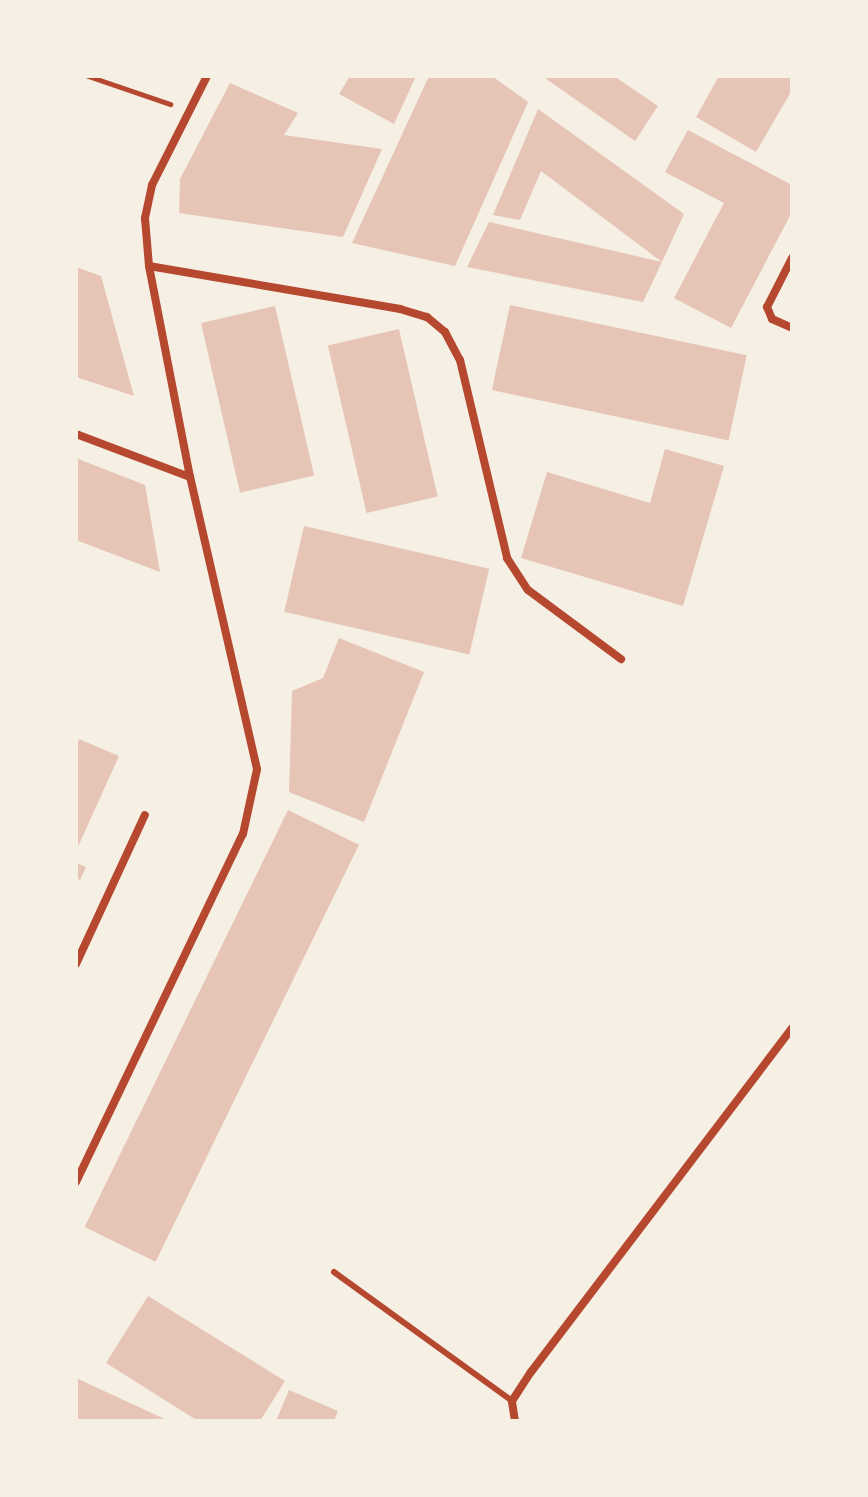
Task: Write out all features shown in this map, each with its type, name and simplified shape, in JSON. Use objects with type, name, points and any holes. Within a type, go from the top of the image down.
[{"type":"street","points":[[76,1182],[243,834],[257,769],[250,720],[190,477],[149,266],[145,218],[152,185],[186,111],[207,76]]},
{"type":"street","points":[[792,258],[767,307],[772,319],[792,328]]},
{"type":"street","points":[[149,266],[400,309],[427,317],[445,332],[460,360],[507,558],[528,590],[621,659]]},
{"type":"street","points":[[76,434],[190,477]]},
{"type":"street","points":[[76,964],[145,815]]},
{"type":"street","points":[[515,1421],[512,1401],[792,1028]]},
{"type":"lane","points":[[334,1272],[512,1401]]},
{"type":"path","points":[[88,76],[186,111]]},
{"type":"building","points":[[350,76],[416,76],[394,124],[339,94]]},
{"type":"building","points":[[429,76],[492,76],[528,102],[455,266],[352,243]]},
{"type":"building","points":[[542,76],[614,76],[658,106],[635,141]]},
{"type":"building","points":[[719,76],[792,76],[792,90],[756,152],[696,117]]},
{"type":"building","points":[[230,83],[298,113],[284,135],[382,149],[343,237],[179,213],[180,179]]},
{"type":"building","points":[[538,109],[684,214],[662,262],[541,171],[520,220],[493,215]]},
{"type":"building","points":[[688,130],[792,185],[792,212],[731,328],[674,298],[724,203],[665,172]]},
{"type":"building","points":[[489,222],[662,262],[643,302],[467,267]]},
{"type":"building","points":[[76,267],[101,276],[134,396],[76,377]]},
{"type":"building","points":[[510,305],[747,355],[729,440],[492,390]]},
{"type":"building","points":[[275,306],[314,476],[240,493],[201,323]]},
{"type":"building","points":[[399,329],[438,497],[367,513],[328,345]]},
{"type":"building","points":[[665,449],[724,466],[683,606],[521,558],[547,472],[650,503]]},
{"type":"building","points":[[76,458],[145,485],[160,572],[76,540]]},
{"type":"building","points":[[304,526],[489,569],[469,654],[284,612]]},
{"type":"building","points":[[339,638],[424,672],[364,822],[289,792],[292,691],[323,678]]},
{"type":"building","points":[[79,739],[119,756],[76,851],[76,746]]},
{"type":"building","points":[[288,810],[359,845],[156,1262],[85,1227]]},
{"type":"building","points":[[76,863],[86,867],[80,880],[76,878]]},
{"type":"building","points":[[148,1296],[285,1381],[260,1421],[198,1421],[106,1363]]},
{"type":"building","points":[[76,1378],[169,1421],[76,1421]]},
{"type":"building","points":[[289,1390],[338,1411],[334,1421],[276,1421]]}]
